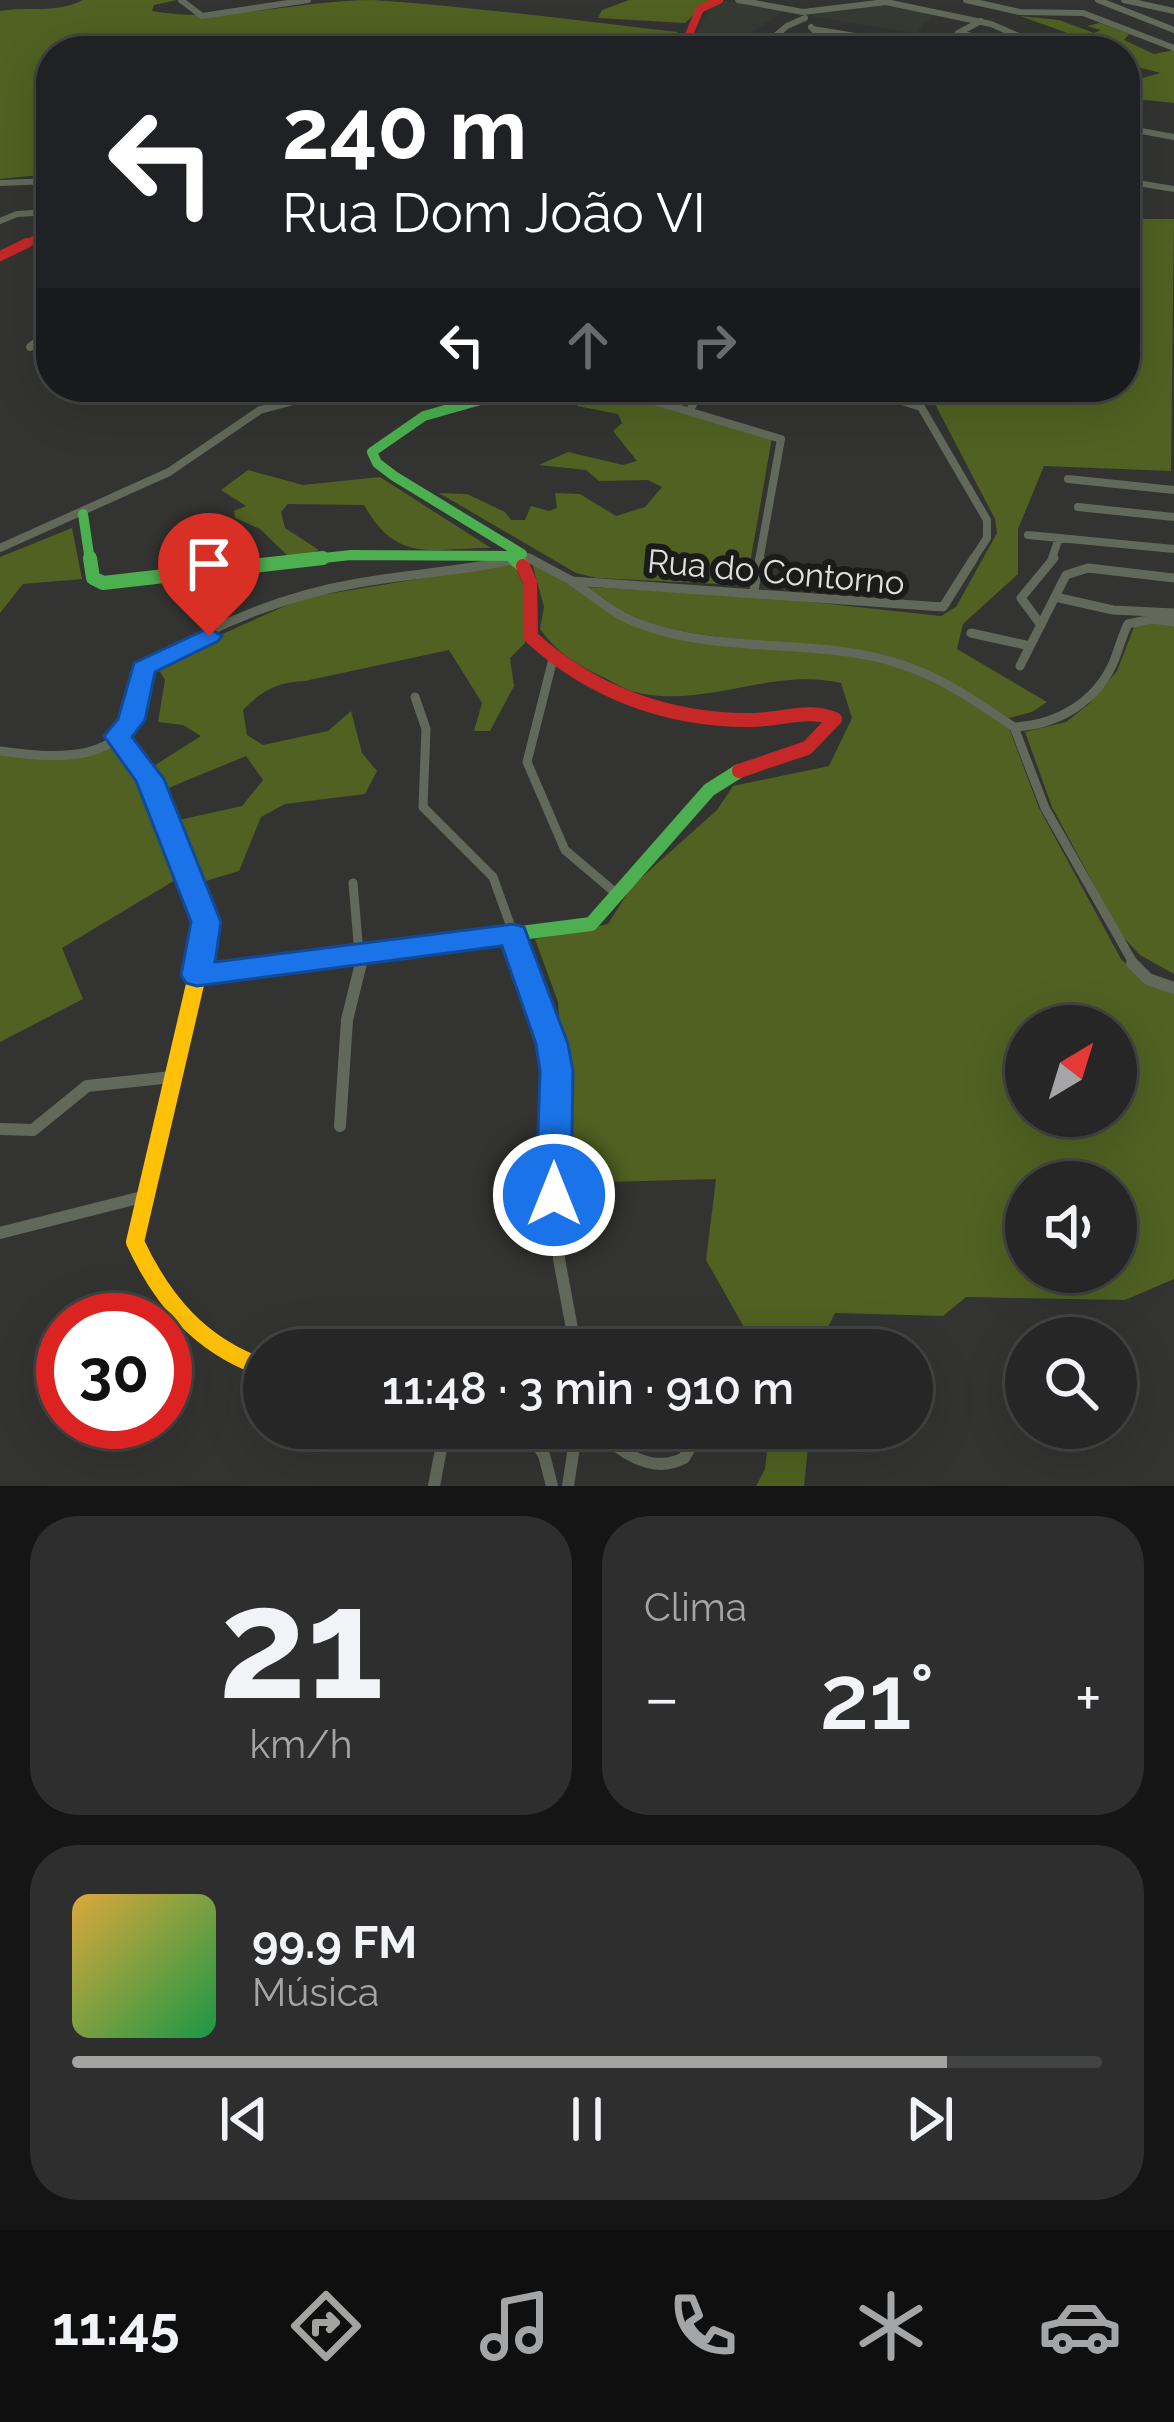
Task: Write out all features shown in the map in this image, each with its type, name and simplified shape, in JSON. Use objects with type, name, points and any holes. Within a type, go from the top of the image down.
[{"type":"street","points":[[181,0],[202,16],[308,0]]},
{"type":"street","points":[[688,36],[700,9],[719,0]]},
{"type":"street","points":[[738,0],[804,15],[883,2],[981,21],[1018,36]]},
{"type":"street","points":[[966,0],[1020,12],[1082,13],[1174,48]]},
{"type":"street","points":[[1124,0],[1174,11]]},
{"type":"street","points":[[1083,8],[1102,2],[1174,29]]},
{"type":"street","points":[[804,15],[818,36]]},
{"type":"street","points":[[776,36],[804,15]]},
{"type":"street","points":[[972,36],[958,33],[981,21]]},
{"type":"street","points":[[813,29],[855,36]]},
{"type":"street","points":[[1140,131],[1174,137]]},
{"type":"street","points":[[0,183],[36,182]]},
{"type":"street","points":[[1140,183],[1174,189]]},
{"type":"street","points":[[0,220],[36,213]]},
{"type":"street","points":[[0,256],[36,239]]},
{"type":"street","points":[[30,346],[36,341]]},
{"type":"street","points":[[0,548],[169,472],[252,413],[287,402]]},
{"type":"street","points":[[197,975],[591,924],[662,848],[696,802],[723,778],[796,755],[835,723],[823,713],[746,719],[662,706],[605,686],[553,658],[531,637],[533,595],[522,558],[394,476],[377,463],[372,452],[386,437],[428,414],[472,402]]},
{"type":"street","points":[[661,402],[781,439],[754,590]]},
{"type":"street","points":[[690,410],[694,402]]},
{"type":"street","name":"Rua do Contorno","points":[[522,558],[572,581],[754,590],[943,607],[987,538],[987,520],[929,415],[913,402]]},
{"type":"street","points":[[1068,479],[1174,490]]},
{"type":"street","points":[[1078,507],[1174,517]]},
{"type":"street","points":[[83,514],[93,578],[111,584],[351,555],[522,558]]},
{"type":"street","points":[[1028,535],[1174,549]]},
{"type":"street","points":[[1041,625],[1022,598],[1057,554],[1060,538]]},
{"type":"street","points":[[0,751],[79,754],[118,736],[131,720],[143,668],[270,608],[354,584],[451,574],[522,558]]},
{"type":"street","points":[[1020,666],[1066,575],[1077,569],[1174,578]]},
{"type":"street","points":[[572,581],[632,620],[665,631],[856,654],[904,665],[948,684],[1014,727],[1036,727],[1060,718],[1082,701],[1110,669],[1128,624],[1174,617]]},
{"type":"street","points":[[1055,597],[1174,617]]},
{"type":"street","points":[[971,633],[1030,646]]},
{"type":"street","points":[[553,658],[527,762],[538,781],[558,847],[618,895]]},
{"type":"street","points":[[415,697],[426,729],[423,807],[483,862],[546,1019],[556,1071],[554,1195],[559,1259],[572,1329]]},
{"type":"street","points":[[1014,727],[1045,808],[1127,958],[1148,979],[1174,988]]},
{"type":"street","points":[[118,736],[150,779],[206,922],[135,1242],[183,1317],[217,1351],[243,1360]]},
{"type":"street","points":[[340,1126],[347,1020],[363,956],[353,883]]},
{"type":"street","points":[[0,1129],[33,1130],[69,1098],[98,1082],[172,1077]]},
{"type":"street","points":[[0,1233],[142,1197]]},
{"type":"street","points":[[434,1486],[441,1449]]},
{"type":"street","points":[[540,1449],[552,1486]]},
{"type":"street","points":[[568,1486],[574,1449]]},
{"type":"street","points":[[617,1449],[629,1462],[658,1477],[672,1477],[692,1462],[692,1449]]},
{"type":"shaded area","points":[[725,1],[785,11],[746,36],[694,36],[711,7]]},
{"type":"shaded area","points":[[883,2],[937,12],[916,33],[812,17],[811,11]]},
{"type":"green space","points":[[83,0],[177,0],[154,5],[152,11],[207,15],[373,0],[677,32],[677,36],[36,36],[36,175],[0,179],[0,11]]},
{"type":"green space","points":[[629,0],[710,0],[685,23],[598,18],[602,10]]},
{"type":"green space","points":[[1020,16],[1059,20],[1094,33],[1101,30],[1087,26],[1100,23],[1129,34],[1076,36]]},
{"type":"green space","points":[[1140,47],[1154,54],[1174,50],[1174,103],[1140,99],[1142,78],[1161,73],[1140,68]]},
{"type":"green space","points":[[1140,216],[1174,219],[1171,471],[1044,466],[1018,529],[1018,574],[963,624],[957,649],[1047,702],[1032,712],[1009,718],[949,681],[884,655],[661,626],[629,614],[587,587],[754,596],[941,616],[956,607],[997,533],[995,519],[935,404],[1140,402]]},
{"type":"green space","points":[[578,402],[650,402],[772,438],[747,580],[740,585],[576,573],[439,493],[467,494],[505,512],[511,520],[525,520],[531,506],[549,511],[557,508],[555,493],[580,494],[616,516],[645,507],[662,487],[648,480],[599,481],[586,470],[539,465],[568,452],[623,465],[637,461],[613,431],[622,423],[618,414],[577,406]]},
{"type":"green space","points":[[248,470],[303,485],[380,477],[491,548],[417,549],[389,537],[364,505],[288,504],[281,512],[285,528],[319,550],[306,556],[287,555],[260,529],[235,518],[234,511],[246,506],[221,490]]},
{"type":"green space","points":[[72,528],[82,579],[23,584],[0,613],[0,557]]},
{"type":"green space","points":[[514,563],[527,594],[525,643],[510,658],[514,686],[490,731],[474,731],[482,703],[449,650],[271,688],[243,710],[247,735],[263,745],[328,731],[351,711],[362,753],[377,771],[365,794],[285,804],[261,817],[239,871],[199,883],[179,820],[242,806],[263,780],[246,756],[166,789],[149,769],[201,736],[183,725],[158,722],[165,680],[155,664],[303,598]]},
{"type":"green space","points":[[532,563],[644,629],[856,657],[902,668],[944,686],[1009,728],[1039,808],[1121,959],[1144,982],[1174,992],[1174,1279],[1125,1300],[966,1297],[943,1316],[835,1313],[827,1329],[745,1329],[706,1260],[716,1179],[569,1183],[558,1002],[535,939],[608,924],[632,886],[717,810],[733,786],[829,766],[852,718],[841,683],[816,679],[689,696],[630,691],[576,663],[540,629],[544,607]]},
{"type":"green space","points":[[1174,626],[1174,974],[1140,955],[1121,935],[1052,807],[1025,732],[1066,722],[1089,704],[1117,671],[1134,627]]},
{"type":"green space","points":[[109,745],[124,756],[145,786],[177,879],[62,948],[83,999],[0,1042],[0,754],[61,758]]},
{"type":"green space","points":[[767,1449],[808,1449],[804,1486],[756,1486]]},
{"type":"traffic: fast","points":[[467,402],[405,425],[372,452],[377,463],[394,476],[522,554]]},
{"type":"traffic: fast","points":[[83,514],[93,578],[103,583],[351,555],[511,556],[523,566]]},
{"type":"traffic: fast","points":[[197,975],[591,924],[709,790],[739,771]]},
{"type":"traffic: slow","points":[[118,737],[150,779],[207,933],[135,1242],[157,1284],[185,1320],[243,1361]]},
{"type":"traffic: jam","points":[[688,36],[700,9],[719,0]]},
{"type":"traffic: jam","points":[[0,256],[36,239]]},
{"type":"traffic: jam","points":[[523,566],[530,582],[531,637],[553,657],[607,690],[701,717],[762,720],[808,713],[835,719],[807,748],[739,771]]},
{"type":"route","points":[[209,636],[143,668],[131,720],[118,736],[150,779],[206,922],[197,975],[514,934],[552,1044],[556,1071],[554,1195]]}]
